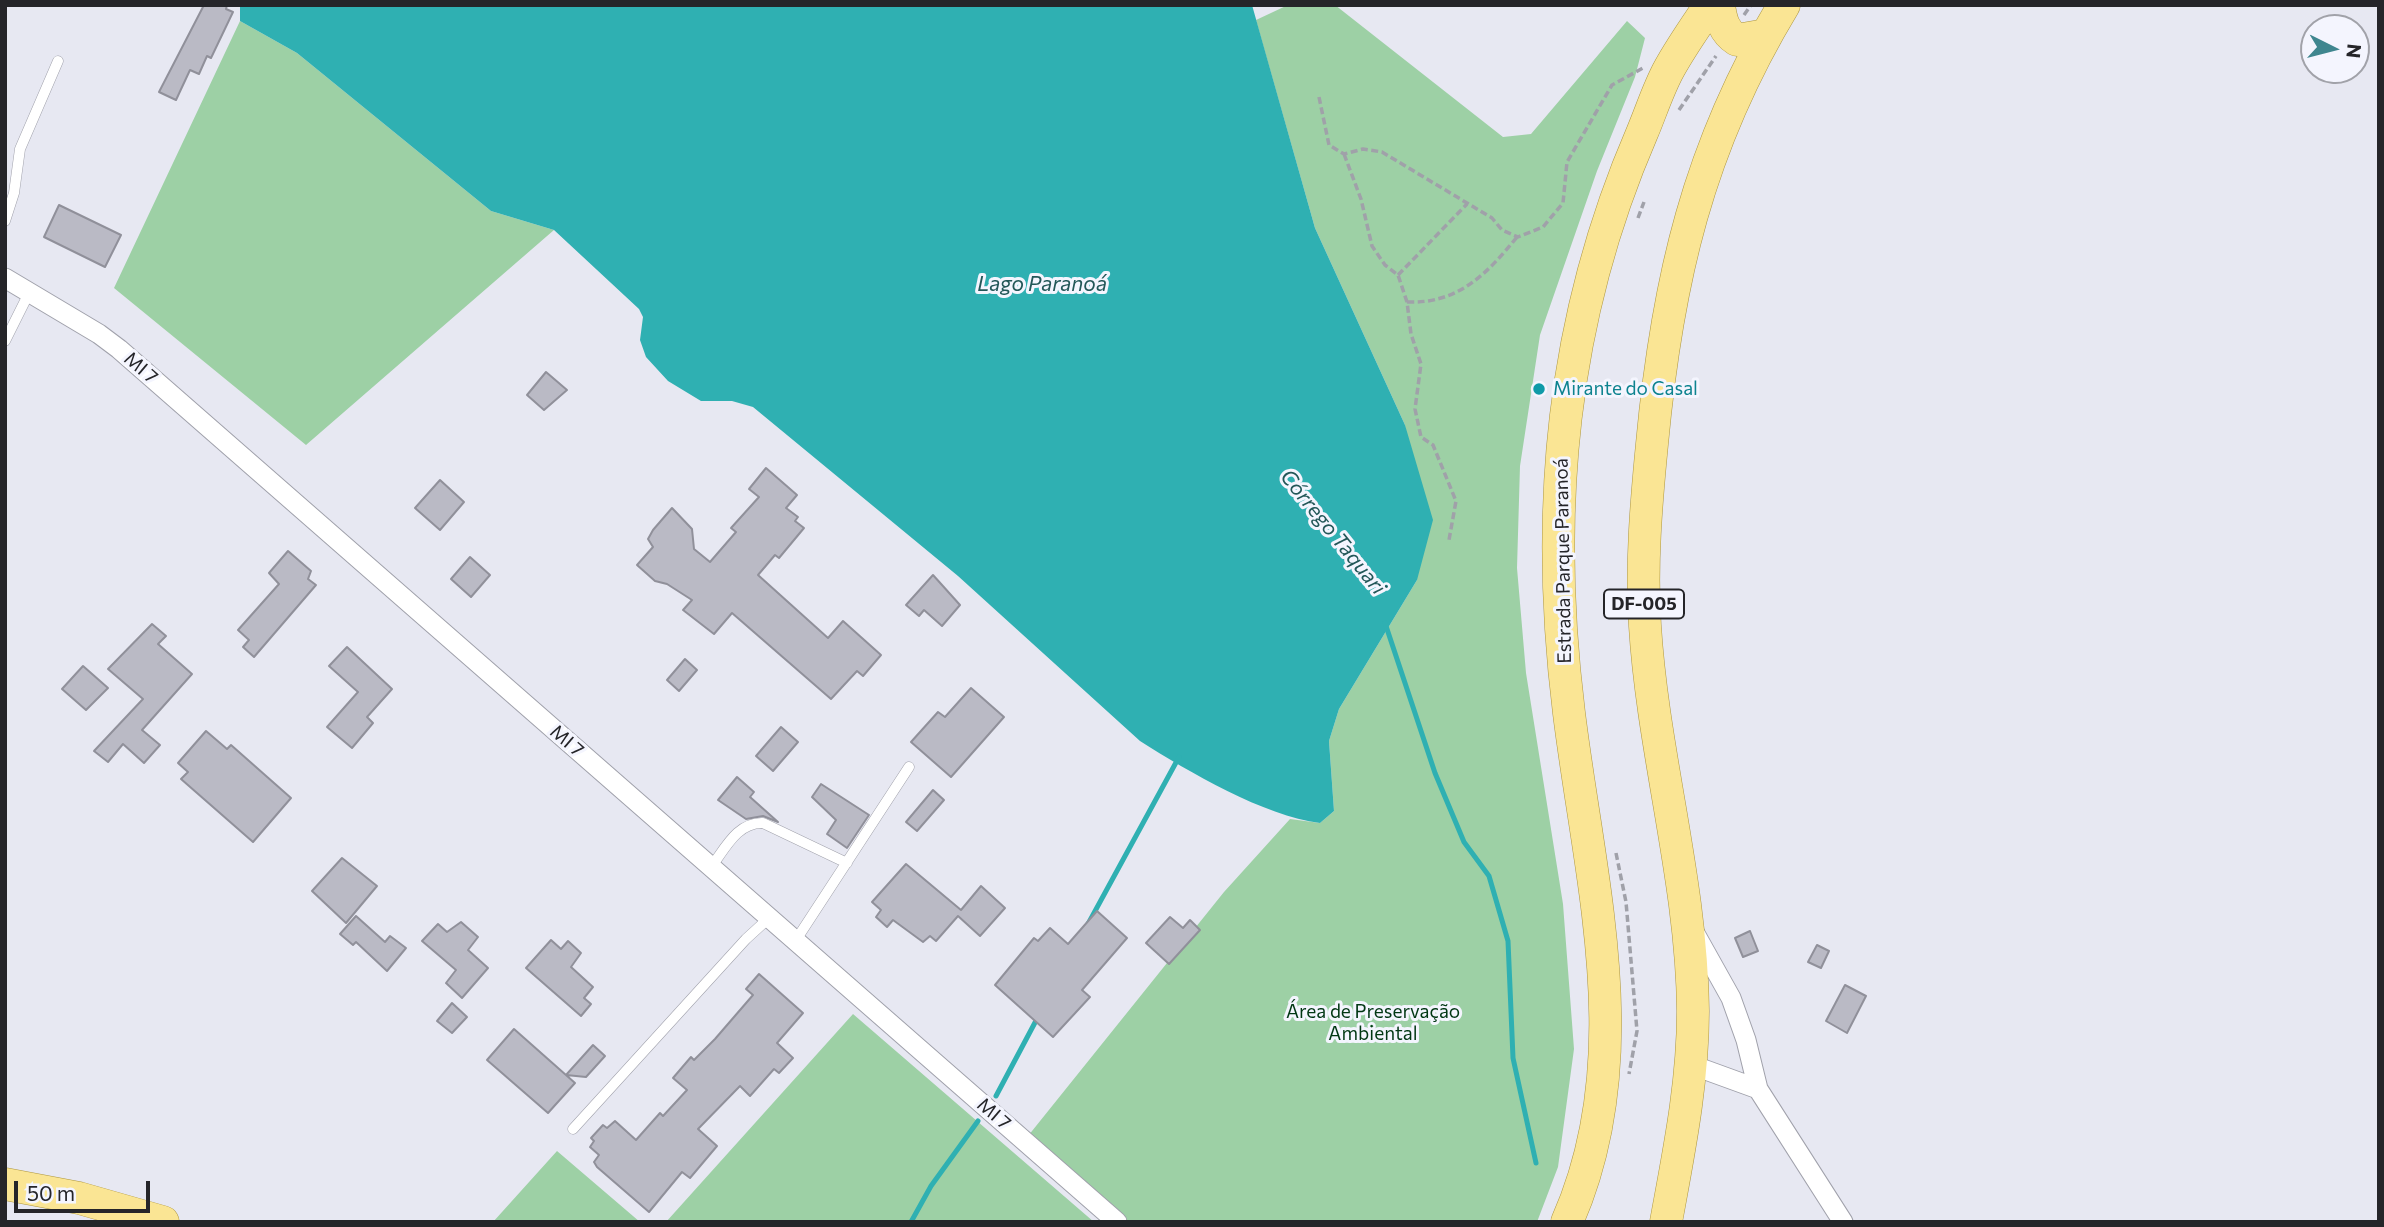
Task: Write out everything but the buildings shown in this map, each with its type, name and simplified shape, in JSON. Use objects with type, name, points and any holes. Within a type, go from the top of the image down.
[{"type":"main road","name":"Estrada Parque Paranoá","points":[[1567,1222],[1591,1154],[1606,1044],[1605,979],[1595,872],[1569,713],[1563,644],[1559,461],[1578,331],[1592,271],[1616,196],[1669,69],[1710,5]]},
{"type":"main road","points":[[1719,5],[1724,27],[1730,36],[1737,40],[1766,34]]},
{"type":"main road","name":"DF-005","points":[[1666,1222],[1686,1117],[1692,1065],[1693,1008],[1685,916],[1645,628],[1644,529],[1667,310],[1690,213],[1722,126],[1766,34],[1784,5]]},
{"type":"main road","points":[[5,1184],[79,1198],[163,1222]]},
{"type":"street","name":"MI 7","points":[[5,278],[99,334],[119,349],[1117,1222]]},
{"type":"street","points":[[1685,916],[1731,998],[1746,1040],[1758,1089],[1843,1222]]},
{"type":"street","points":[[1692,1065],[1758,1089]]},
{"type":"lane","points":[[5,221],[14,193],[20,149],[58,61]]},
{"type":"lane","points":[[5,341],[29,293]]},
{"type":"lane","points":[[796,940],[909,767]]},
{"type":"lane","points":[[711,867],[740,829],[751,822],[763,823],[847,863]]},
{"type":"lane","points":[[573,1129],[746,939],[769,918]]},
{"type":"path","points":[[1407,302],[1422,302],[1470,286],[1488,273],[1518,237],[1543,227],[1563,203],[1567,162],[1612,85],[1638,69],[1653,66],[1669,69]]},
{"type":"path","points":[[1319,97],[1329,145],[1344,154],[1361,199],[1372,246],[1385,265],[1398,275],[1407,302],[1410,334],[1421,364],[1415,410],[1421,437],[1433,445],[1456,501],[1449,540]]},
{"type":"path","points":[[1344,154],[1363,149],[1382,152],[1492,218],[1502,230],[1518,237]]},
{"type":"path","points":[[1398,275],[1467,204]]},
{"type":"green space","name":"Área de Preservação Ambiental","points":[[1288,5],[1335,5],[1503,137],[1531,134],[1627,21],[1645,38],[1635,77],[1597,171],[1540,335],[1520,466],[1517,568],[1526,673],[1563,904],[1574,1049],[1558,1167],[1537,1222],[1122,1222],[1028,1136],[1224,892],[1290,819],[1320,823],[1334,811],[1329,741],[1339,709],[1417,580],[1405,425],[1315,228],[1256,20]]},
{"type":"green space","points":[[240,21],[297,53],[491,211],[554,230],[306,445],[114,288]]},
{"type":"green space","points":[[853,1014],[1094,1222],[666,1222]]},
{"type":"green space","points":[[557,1151],[640,1222],[493,1222]]},
{"type":"water","name":"Lago Paranoá","points":[[240,5],[1252,5],[1315,228],[1405,425],[1433,520],[1417,580],[1339,709],[1329,741],[1334,811],[1320,823],[1275,812],[1204,779],[1140,741],[958,576],[753,407],[732,401],[701,401],[668,381],[646,357],[640,340],[643,317],[639,309],[554,230],[491,211],[297,53],[240,21]]},
{"type":"waterway","name":"Córrego Taquari","points":[[1385,623],[1435,773],[1464,842],[1489,876],[1508,941],[1513,1058],[1536,1163]]},
{"type":"waterway","points":[[1088,924],[1179,757]]},
{"type":"waterway","points":[[996,1096],[1039,1015]]},
{"type":"waterway","points":[[911,1222],[931,1186],[978,1121]]},
{"type":"place","name":"Mirante do Casal","points":[[1539,389]]}]
